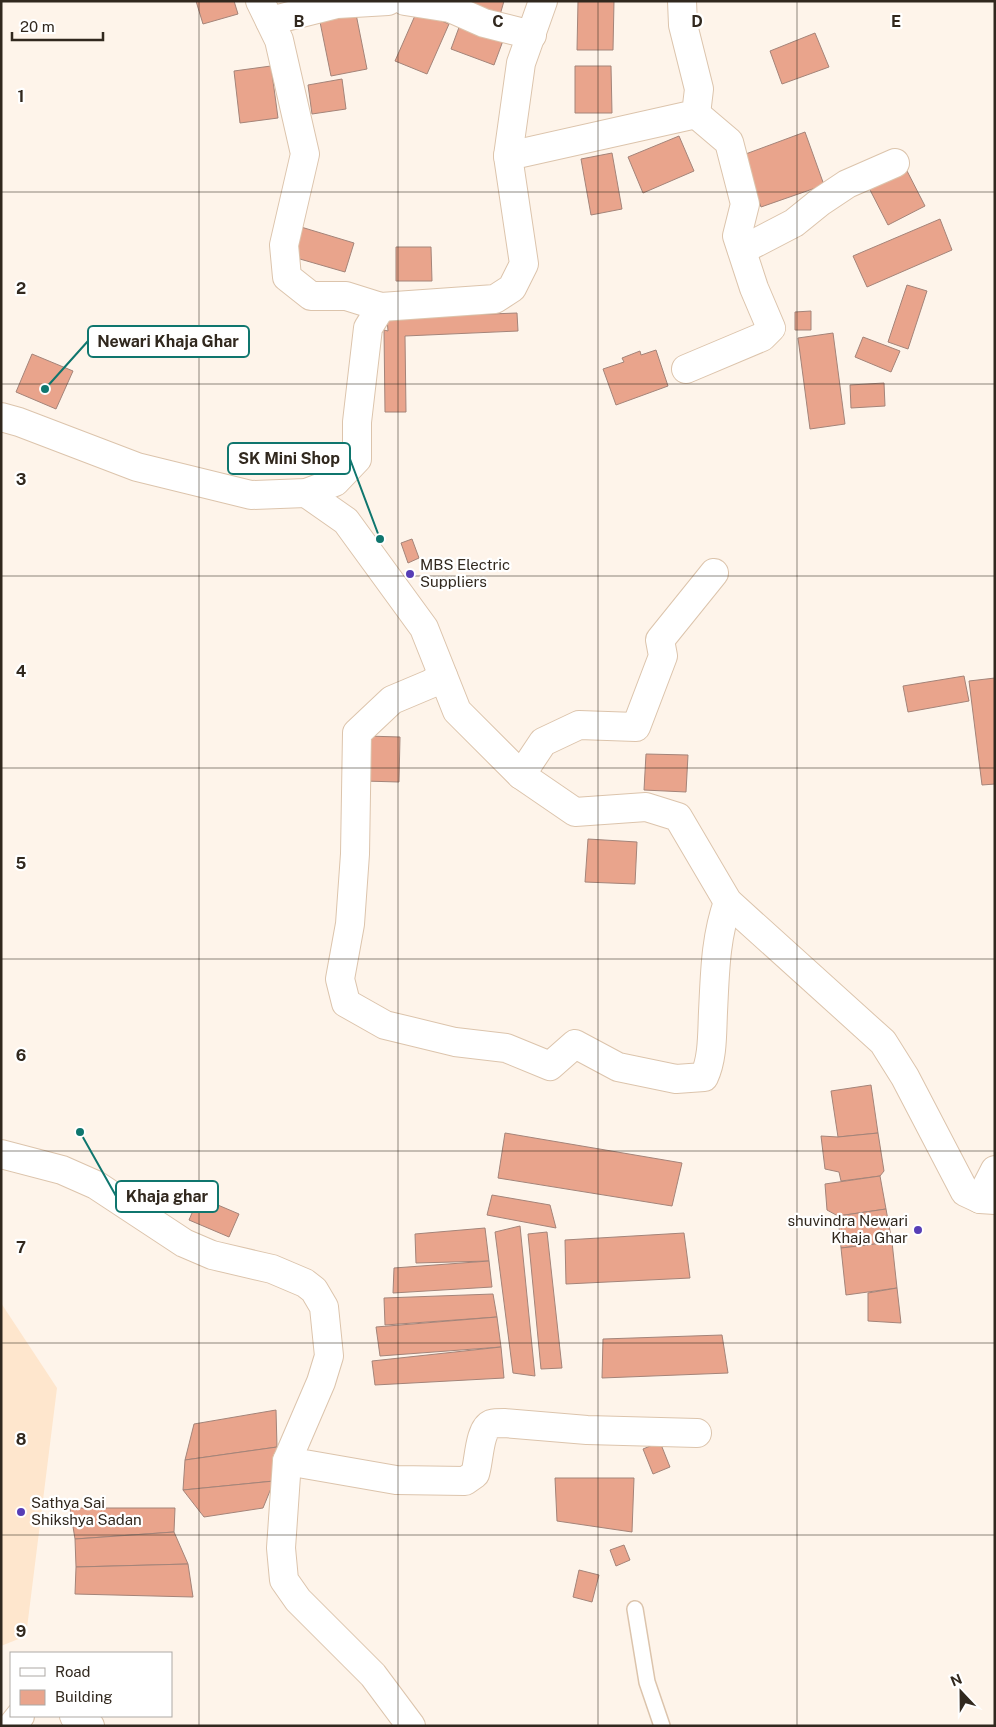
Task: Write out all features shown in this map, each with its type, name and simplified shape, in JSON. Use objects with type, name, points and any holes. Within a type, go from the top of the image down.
[{"type":"street","points":[[388,1],[265,11],[279,40],[305,154],[284,245],[286,278],[311,296],[346,296],[381,308],[494,299],[512,288],[524,264],[508,156],[516,91],[522,63],[542,1]]},
{"type":"street","points":[[404,1],[450,8],[484,23],[532,35]]},
{"type":"street","points":[[682,1],[683,26],[699,89],[696,114]]},
{"type":"street","points":[[508,156],[696,114]]},
{"type":"street","points":[[686,369],[762,337],[771,328],[754,288],[738,236],[745,204],[729,142],[696,114]]},
{"type":"street","points":[[742,250],[794,223],[820,202],[847,184],[895,163]]},
{"type":"street","points":[[1,417],[138,466],[251,495],[306,493],[335,482],[357,459],[358,422],[368,328],[381,308]]},
{"type":"street","points":[[306,493],[346,522],[424,628],[457,711],[521,775],[575,812],[646,807],[678,817],[728,902],[883,1042],[905,1077],[965,1192],[988,1200],[995,1170]]},
{"type":"street","points":[[521,775],[543,742],[580,725],[636,727],[663,656],[660,640],[714,573]]},
{"type":"street","points":[[443,676],[430,684],[392,700],[357,733],[355,854],[350,924],[340,979],[346,1003],[385,1024],[456,1042],[506,1048],[550,1066],[575,1044],[618,1067],[676,1079],[704,1077],[708,1067],[712,1031],[719,928],[728,902]]},
{"type":"street","points":[[1,1154],[62,1170],[96,1185],[184,1243],[212,1255],[272,1269],[314,1290],[324,1307],[329,1356],[321,1382],[287,1461],[281,1548],[284,1580],[298,1600],[373,1676],[411,1726]]},
{"type":"street","points":[[287,1461],[396,1480],[465,1480],[475,1474],[486,1428],[491,1424],[504,1423],[587,1430],[697,1433]]},
{"type":"street","points":[[76,1717],[90,1726]]},
{"type":"lane","points":[[635,1610],[647,1682],[662,1726]]},
{"type":"shaded area","name":"Sathya Sai Shikshya Sadan","points":[[1,1303],[57,1388],[26,1636],[1,1646]]},
{"type":"building","points":[[196,1],[234,1],[238,14],[203,24]]},
{"type":"building","points":[[467,1],[504,1],[500,15]]},
{"type":"building","points":[[578,1],[614,1],[613,50],[577,50]]},
{"type":"building","points":[[417,11],[449,24],[427,74],[395,61]]},
{"type":"building","points":[[356,14],[367,69],[331,76],[320,22]]},
{"type":"building","points":[[461,22],[504,38],[494,65],[451,49]]},
{"type":"building","points":[[815,33],[829,67],[782,84],[770,51]]},
{"type":"building","points":[[271,66],[278,118],[240,123],[234,71]]},
{"type":"building","points":[[575,66],[611,66],[612,113],[575,113]]},
{"type":"building","points":[[342,79],[346,109],[312,114],[308,85]]},
{"type":"building","points":[[805,132],[824,185],[761,207],[743,155]]},
{"type":"building","points":[[679,136],[694,171],[643,193],[628,157]]},
{"type":"building","points":[[612,153],[622,209],[591,215],[581,159]]},
{"type":"building","points":[[905,167],[925,206],[888,225],[868,186]]},
{"type":"building","points":[[940,219],[952,250],[867,287],[853,256]]},
{"type":"building","points":[[301,227],[354,243],[345,272],[293,257]]},
{"type":"building","points":[[396,247],[431,247],[432,281],[396,281]]},
{"type":"building","points":[[907,285],[927,291],[908,349],[888,342]]},
{"type":"building","points":[[811,311],[811,330],[795,330],[795,312]]},
{"type":"building","points":[[517,313],[518,331],[405,336],[406,412],[385,412],[384,330],[388,331],[387,318]]},
{"type":"building","points":[[833,333],[845,424],[810,429],[798,338]]},
{"type":"building","points":[[863,337],[900,351],[891,372],[855,357]]},
{"type":"building","points":[[656,350],[668,386],[616,405],[603,369],[624,362],[622,358],[640,351],[641,355]]},
{"type":"building","points":[[32,354],[73,371],[56,409],[16,392]]},
{"type":"building","points":[[884,383],[885,406],[851,408],[850,385]]},
{"type":"building","points":[[412,539],[419,558],[408,563],[401,543]]},
{"type":"building","points":[[964,676],[969,701],[908,712],[903,686]]},
{"type":"building","points":[[995,678],[995,784],[982,785],[969,681]]},
{"type":"building","points":[[366,736],[400,737],[399,782],[364,781]]},
{"type":"building","points":[[646,754],[688,755],[686,792],[644,790]]},
{"type":"building","points":[[588,839],[637,842],[635,884],[585,882]]},
{"type":"building","points":[[871,1085],[878,1133],[838,1137],[831,1091]]},
{"type":"building","points":[[505,1133],[682,1163],[672,1206],[498,1178]]},
{"type":"building","points":[[878,1133],[884,1171],[880,1176],[841,1181],[839,1172],[825,1169],[821,1136],[838,1137]]},
{"type":"building","points":[[880,1176],[886,1209],[838,1216],[827,1210],[825,1184]]},
{"type":"building","points":[[492,1195],[550,1205],[556,1228],[487,1215]]},
{"type":"building","points":[[199,1197],[239,1214],[229,1237],[189,1220]]},
{"type":"building","points":[[886,1209],[892,1242],[841,1248],[838,1216]]},
{"type":"building","points":[[520,1226],[535,1376],[513,1373],[495,1232]]},
{"type":"building","points":[[485,1228],[489,1261],[416,1263],[415,1234]]},
{"type":"building","points":[[547,1232],[562,1368],[541,1369],[528,1234]]},
{"type":"building","points":[[684,1233],[690,1278],[566,1284],[565,1240]]},
{"type":"building","points":[[892,1242],[897,1288],[846,1295],[841,1248]]},
{"type":"building","points":[[489,1261],[492,1287],[393,1293],[394,1268]]},
{"type":"building","points":[[897,1288],[901,1323],[868,1321],[868,1293]]},
{"type":"building","points":[[493,1294],[497,1317],[385,1325],[384,1298]]},
{"type":"building","points":[[497,1317],[501,1347],[380,1356],[376,1327]]},
{"type":"building","points":[[722,1335],[728,1373],[602,1378],[603,1339]]},
{"type":"building","points":[[501,1347],[504,1378],[375,1385],[372,1361]]},
{"type":"building","points":[[276,1410],[277,1447],[185,1460],[194,1424]]},
{"type":"building","points":[[660,1442],[670,1467],[653,1474],[643,1449]]},
{"type":"building","points":[[277,1447],[274,1481],[183,1490],[185,1460]]},
{"type":"building","points":[[555,1478],[634,1478],[632,1532],[557,1521]]},
{"type":"building","points":[[274,1481],[263,1508],[204,1517],[183,1490]]},
{"type":"building","points":[[70,1508],[175,1508],[174,1532],[75,1539]]},
{"type":"building","points":[[174,1532],[188,1564],[76,1567],[75,1539]]},
{"type":"building","points":[[624,1545],[630,1560],[616,1566],[610,1550]]},
{"type":"building","points":[[188,1564],[193,1597],[75,1594],[76,1567]]},
{"type":"building","points":[[579,1570],[599,1575],[592,1602],[573,1597]]},
{"type":"place","name":"Newari Khaja Ghar","points":[[45,389]]},
{"type":"place","name":"SK Mini Shop","points":[[380,539]]},
{"type":"place","name":"MBS Electric Suppliers","points":[[410,574]]},
{"type":"place","name":"Khaja ghar","points":[[80,1132]]},
{"type":"place","name":"shuvindra Newari Khaja Ghar","points":[[918,1230]]},
{"type":"place","name":"Sathya Sai Shikshya Sadan","points":[[21,1512]]}]
